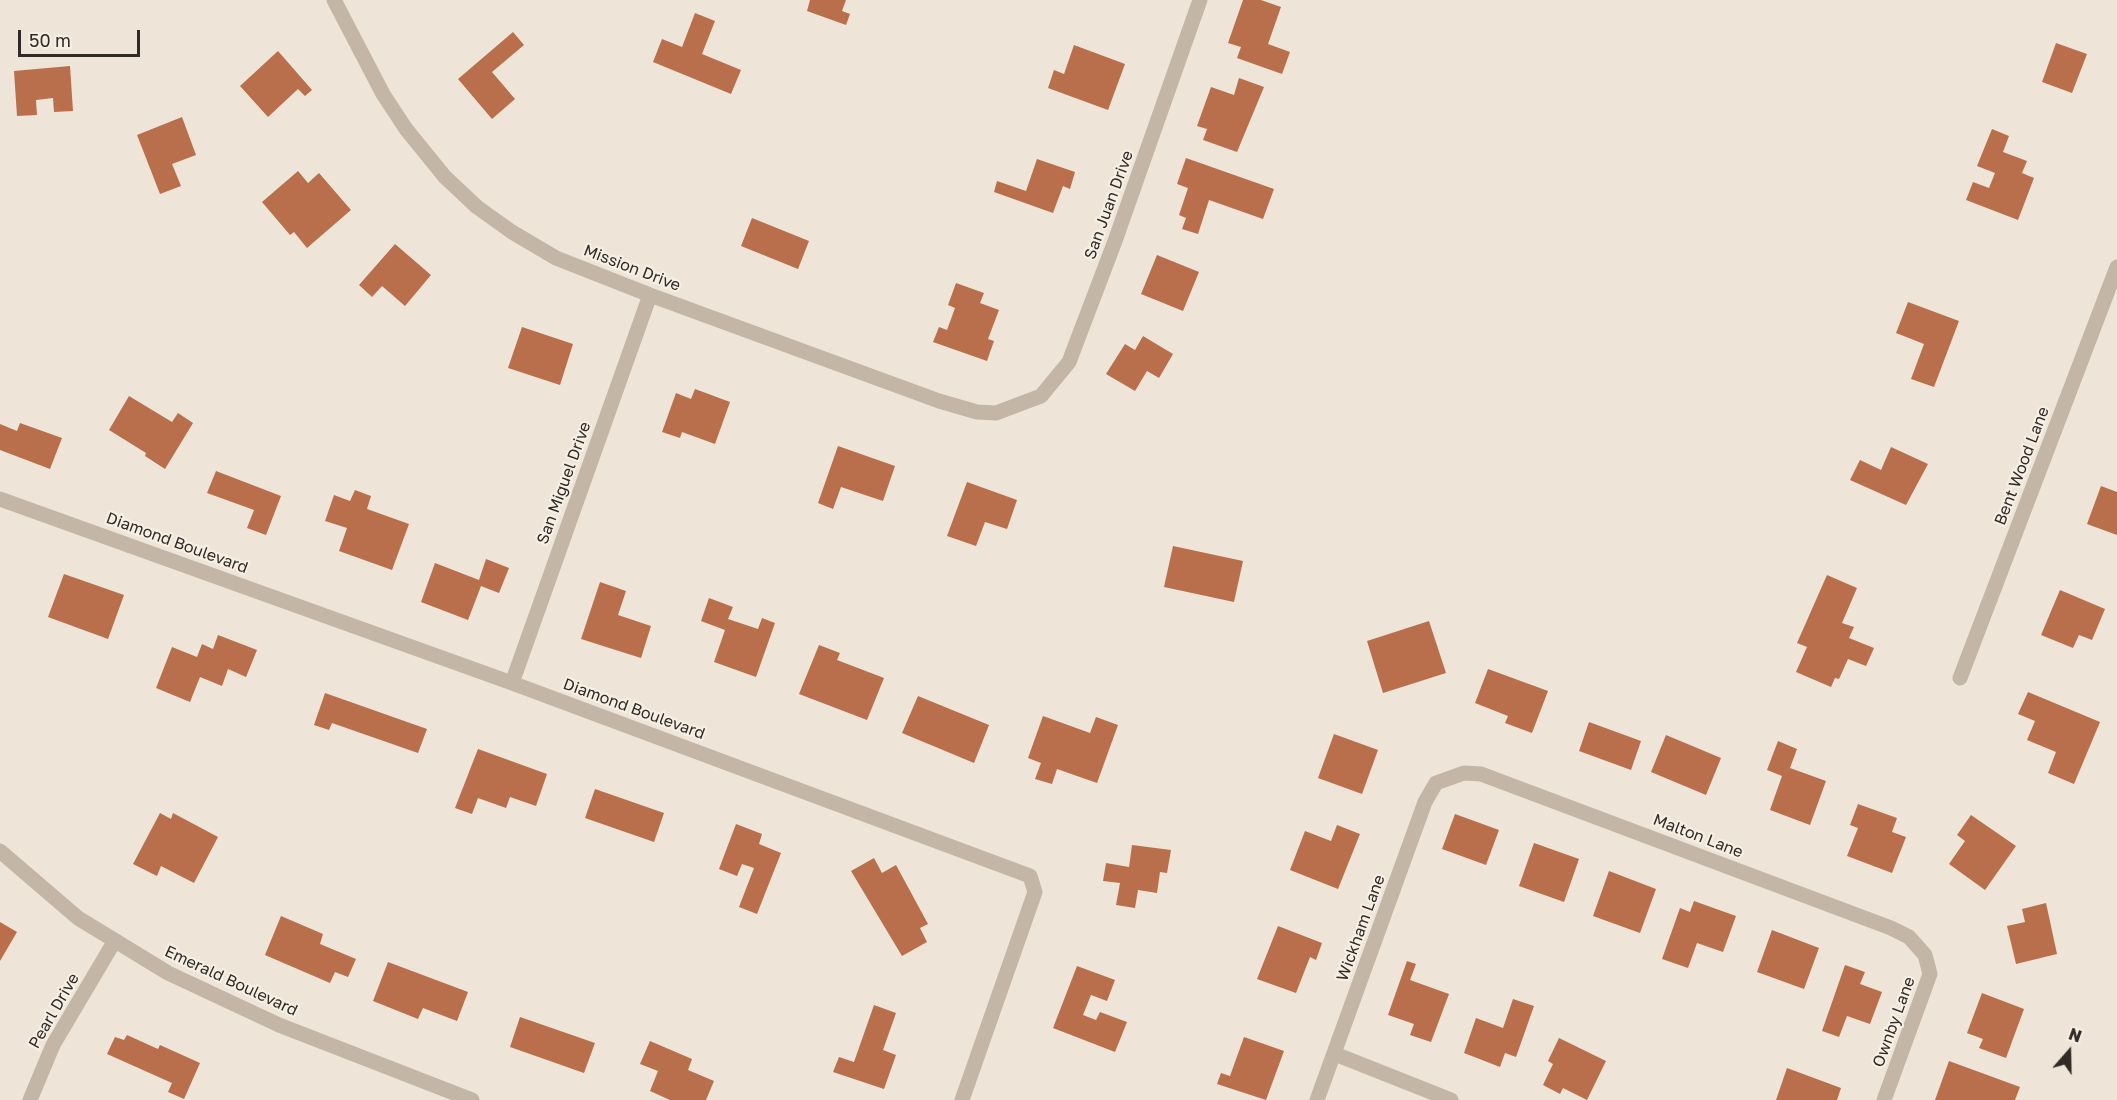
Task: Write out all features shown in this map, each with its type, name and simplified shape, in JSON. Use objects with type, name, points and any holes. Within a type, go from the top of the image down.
[{"type":"street","name":"Mission Drive","points":[[334,0],[383,94],[406,129],[445,177],[477,207],[556,258],[939,401],[977,412],[996,413],[1024,404]]},
{"type":"street","name":"San Juan Drive","points":[[1024,404],[1041,396],[1054,384],[1069,362],[1081,335],[1200,0]]},
{"type":"street","name":"Bent Wood Lane","points":[[1960,678],[2117,267]]},
{"type":"street","name":"San Miguel Drive","points":[[512,683],[650,295]]},
{"type":"street","name":"Diamond Boulevard","points":[[0,499],[512,683],[1030,876],[1035,892],[962,1100]]},
{"type":"street","name":"Malton Lane","points":[[1450,776],[1482,774],[1880,923],[1909,937],[1924,955]]},
{"type":"street","name":"Wickham Lane","points":[[1317,1100],[1425,802],[1436,783],[1450,776]]},
{"type":"street","name":"Emerald Boulevard","points":[[0,851],[70,911],[114,942],[168,974],[279,1025],[472,1100]]},
{"type":"street","name":"Pearl Drive","points":[[30,1100],[53,1045],[114,942]]},
{"type":"street","name":"Ownby Lane","points":[[1884,1100],[1928,985],[1930,974],[1924,955]]},
{"type":"street","points":[[1335,1054],[1451,1100]]},
{"type":"building","points":[[810,0],[846,0],[842,11],[850,14],[846,25],[807,11]]},
{"type":"building","points":[[1243,0],[1261,0],[1281,7],[1268,44],[1290,52],[1282,74],[1237,58],[1241,47],[1228,43]]},
{"type":"building","points":[[695,13],[715,21],[702,54],[741,70],[731,94],[653,62],[662,39],[682,47]]},
{"type":"building","points":[[513,32],[524,45],[492,72],[515,99],[492,119],[458,79]]},
{"type":"building","points":[[2056,43],[2087,54],[2072,93],[2042,82]]},
{"type":"building","points":[[1074,45],[1125,64],[1108,110],[1048,88],[1054,70],[1064,74]]},
{"type":"building","points":[[278,51],[312,90],[305,96],[298,89],[268,117],[240,86]]},
{"type":"building","points":[[70,66],[73,111],[54,112],[53,98],[36,100],[37,115],[17,116],[14,71]]},
{"type":"building","points":[[1239,78],[1264,87],[1237,152],[1203,140],[1207,129],[1197,126],[1211,87],[1234,95]]},
{"type":"building","points":[[182,117],[196,155],[172,164],[181,186],[160,194],[137,135]]},
{"type":"building","points":[[1992,129],[2009,136],[2003,152],[2027,161],[2022,173],[2034,178],[2018,220],[1966,200],[1973,182],[1989,188],[1995,173],[1977,166]]},
{"type":"building","points":[[1186,158],[1274,189],[1263,219],[1209,200],[1198,234],[1182,229],[1186,218],[1179,215],[1188,188],[1177,184]]},
{"type":"building","points":[[1037,159],[1075,172],[1070,189],[1063,186],[1053,213],[994,192],[997,181],[1026,191]]},
{"type":"building","points":[[298,171],[308,183],[319,173],[351,210],[307,248],[294,232],[290,235],[262,202]]},
{"type":"building","points":[[752,218],[809,241],[798,269],[741,246]]},
{"type":"building","points":[[395,244],[431,275],[405,306],[382,286],[372,297],[359,285]]},
{"type":"building","points":[[1157,255],[1199,272],[1183,311],[1141,294]]},
{"type":"building","points":[[956,283],[984,293],[980,303],[999,310],[988,339],[994,341],[987,361],[933,342],[939,327],[947,330],[955,308],[948,305]]},
{"type":"building","points":[[1908,302],[1959,321],[1934,387],[1911,379],[1924,344],[1896,333]]},
{"type":"building","points":[[522,327],[573,344],[560,385],[508,368]]},
{"type":"building","points":[[1143,336],[1173,354],[1159,378],[1147,371],[1135,391],[1106,374],[1125,344],[1135,350]]},
{"type":"building","points":[[695,389],[730,402],[715,444],[682,432],[680,438],[662,432],[676,393],[691,399]]},
{"type":"building","points":[[129,396],[172,422],[178,413],[193,423],[165,469],[145,456],[146,453],[109,430]]},
{"type":"building","points":[[20,423],[62,438],[50,469],[0,450],[0,424],[17,431]]},
{"type":"building","points":[[838,446],[895,466],[883,501],[841,487],[833,509],[818,503]]},
{"type":"building","points":[[1891,447],[1928,464],[1906,505],[1850,480],[1860,460],[1881,470]]},
{"type":"building","points":[[216,471],[281,496],[266,535],[247,528],[254,510],[207,493]]},
{"type":"building","points":[[967,482],[1017,500],[1007,529],[985,522],[976,546],[947,536]]},
{"type":"building","points":[[2101,486],[2117,492],[2117,535],[2087,524]]},
{"type":"building","points":[[355,490],[371,496],[367,509],[409,524],[392,570],[339,551],[347,528],[325,521],[334,495],[350,501]]},
{"type":"building","points":[[1173,546],[1243,561],[1234,602],[1164,587]]},
{"type":"building","points":[[486,559],[509,568],[499,593],[481,586],[468,620],[421,602],[435,563],[479,580]]},
{"type":"building","points":[[64,574],[124,595],[108,639],[48,617]]},
{"type":"building","points":[[1827,575],[1857,588],[1842,623],[1854,627],[1849,638],[1874,648],[1866,666],[1848,659],[1839,679],[1835,678],[1831,687],[1796,672],[1807,647],[1797,643]]},
{"type":"building","points":[[600,582],[626,591],[618,615],[651,626],[641,658],[581,639]]},
{"type":"building","points":[[2060,590],[2105,609],[2092,640],[2079,635],[2073,648],[2041,635]]},
{"type":"building","points":[[709,598],[733,607],[728,619],[758,629],[762,618],[775,623],[756,677],[714,662],[725,630],[701,621]]},
{"type":"building","points":[[1429,621],[1446,673],[1383,693],[1367,641]]},
{"type":"building","points":[[218,635],[257,650],[246,677],[228,669],[222,686],[200,677],[190,702],[156,688],[172,647],[197,657],[202,644],[213,649]]},
{"type":"building","points":[[819,645],[840,653],[837,660],[884,678],[867,720],[799,694]]},
{"type":"building","points":[[1488,669],[1548,691],[1532,733],[1505,723],[1508,716],[1475,703]]},
{"type":"building","points":[[2028,692],[2100,722],[2074,784],[2048,773],[2056,752],[2027,740],[2035,721],[2018,714]]},
{"type":"building","points":[[325,693],[427,729],[418,753],[332,723],[329,730],[314,725]]},
{"type":"building","points":[[918,696],[989,725],[974,763],[902,733]]},
{"type":"building","points":[[1043,716],[1090,733],[1096,717],[1118,725],[1097,783],[1057,769],[1052,784],[1035,779],[1041,763],[1028,758]]},
{"type":"building","points":[[1589,722],[1641,741],[1631,770],[1579,751]]},
{"type":"building","points":[[1334,734],[1378,750],[1362,794],[1318,778]]},
{"type":"building","points":[[1666,735],[1721,758],[1706,795],[1651,772]]},
{"type":"building","points":[[1778,741],[1797,749],[1790,768],[1826,781],[1810,825],[1770,810],[1782,776],[1767,770]]},
{"type":"building","points":[[478,749],[547,774],[536,806],[510,797],[506,808],[478,798],[472,814],[455,808]]},
{"type":"building","points":[[595,789],[664,813],[654,842],[585,818]]},
{"type":"building","points":[[1858,804],[1897,818],[1892,832],[1906,837],[1892,873],[1847,856],[1858,828],[1850,825]]},
{"type":"building","points":[[160,813],[171,819],[173,813],[218,837],[194,883],[161,866],[157,876],[133,864]]},
{"type":"building","points":[[1455,814],[1499,830],[1486,865],[1442,849]]},
{"type":"building","points":[[1971,815],[2016,846],[1985,890],[1949,864],[1965,841],[1957,835]]},
{"type":"building","points":[[736,824],[762,834],[759,844],[781,853],[757,914],[739,907],[754,868],[742,864],[737,876],[719,869]]},
{"type":"building","points":[[1337,825],[1360,834],[1338,889],[1290,870],[1305,831],[1331,841]]},
{"type":"building","points":[[1534,843],[1579,859],[1564,902],[1519,886]]},
{"type":"building","points":[[1132,845],[1171,850],[1167,873],[1160,872],[1157,893],[1138,890],[1135,908],[1116,905],[1120,883],[1103,881],[1106,863],[1129,867]]},
{"type":"building","points":[[874,858],[882,873],[896,865],[928,924],[920,928],[927,942],[902,956],[851,871]]},
{"type":"building","points":[[1609,871],[1656,889],[1640,933],[1593,916]]},
{"type":"building","points":[[1694,901],[1736,916],[1723,952],[1697,943],[1688,968],[1662,959],[1680,908],[1690,912]]},
{"type":"building","points":[[2046,903],[2057,954],[2016,964],[2007,926],[2025,922],[2022,909]]},
{"type":"building","points":[[281,916],[323,934],[320,944],[356,959],[348,977],[335,972],[330,983],[265,955]]},
{"type":"building","points":[[0,922],[17,932],[0,961]]},
{"type":"building","points":[[1278,926],[1322,943],[1316,960],[1310,957],[1296,993],[1257,979]]},
{"type":"building","points":[[1772,930],[1819,948],[1804,989],[1757,972]]},
{"type":"building","points":[[1407,961],[1416,964],[1410,980],[1449,994],[1431,1042],[1410,1035],[1414,1024],[1388,1015]]},
{"type":"building","points":[[388,962],[468,992],[457,1021],[423,1008],[418,1019],[373,1001]]},
{"type":"building","points":[[1845,965],[1865,972],[1860,984],[1882,992],[1870,1024],[1847,1016],[1839,1037],[1822,1031]]},
{"type":"building","points":[[1077,966],[1115,980],[1107,1001],[1091,995],[1083,1015],[1096,1020],[1100,1012],[1127,1022],[1115,1052],[1053,1028]]},
{"type":"building","points":[[1982,993],[2024,1009],[2006,1058],[1979,1048],[1983,1039],[1967,1033]]},
{"type":"building","points":[[1513,999],[1534,1006],[1516,1057],[1505,1053],[1500,1067],[1464,1053],[1476,1018],[1503,1028]]},
{"type":"building","points":[[874,1005],[896,1013],[883,1050],[896,1055],[884,1089],[833,1072],[839,1057],[854,1062]]},
{"type":"building","points":[[520,1017],[595,1043],[584,1073],[510,1047]]},
{"type":"building","points":[[127,1035],[158,1049],[160,1045],[200,1063],[184,1099],[168,1092],[172,1083],[107,1054],[115,1037],[124,1040]]},
{"type":"building","points":[[1244,1037],[1284,1051],[1266,1100],[1217,1084],[1221,1073],[1230,1076]]},
{"type":"building","points":[[1559,1038],[1606,1061],[1587,1100],[1563,1088],[1560,1094],[1543,1085],[1553,1064],[1548,1061]]},
{"type":"building","points":[[650,1041],[692,1059],[688,1070],[714,1081],[706,1100],[670,1100],[650,1091],[658,1071],[640,1064]]},
{"type":"building","points":[[1949,1061],[2020,1087],[2015,1100],[1935,1100]]},
{"type":"building","points":[[1787,1068],[1841,1088],[1837,1100],[1776,1100]]}]
